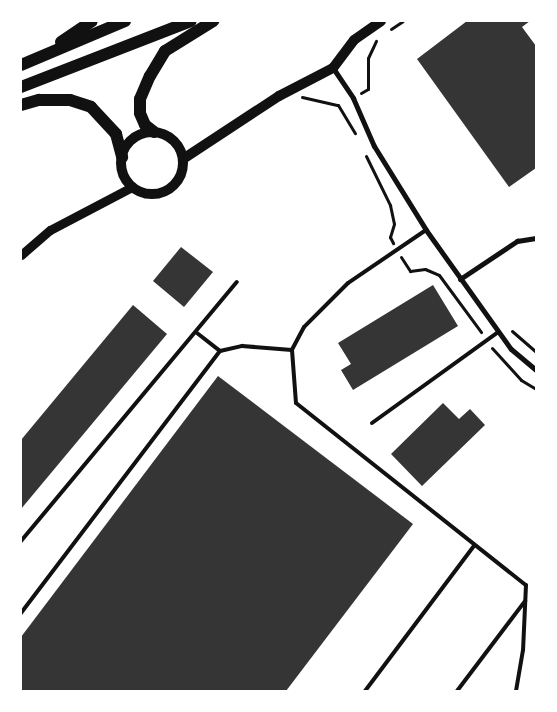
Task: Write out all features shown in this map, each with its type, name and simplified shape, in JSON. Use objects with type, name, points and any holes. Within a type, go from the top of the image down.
[{"type":"main road","points":[[36,59],[92,21]]},
{"type":"main road","points":[[21,65],[125,21]]},
{"type":"main road","points":[[21,87],[191,21]]},
{"type":"main road","points":[[21,105],[40,100],[70,100],[91,107],[116,134],[122,157],[122,169],[132,186],[152,194],[162,192],[175,184],[181,175],[183,160],[174,140],[154,132],[145,124],[140,113],[140,99],[150,76],[165,51],[213,21]]},
{"type":"main road","points":[[183,160],[279,96],[333,68],[354,40],[381,21]]},
{"type":"main road","points":[[122,157],[132,138],[154,132]]},
{"type":"street","points":[[333,68],[353,98],[374,146],[426,230],[498,332],[524,362],[536,370]]},
{"type":"street","points":[[21,255],[50,230],[132,186]]},
{"type":"street","points":[[460,279],[517,240],[536,238]]},
{"type":"lane","points":[[426,230],[348,283],[304,327],[292,350],[296,403],[474,546],[526,585],[523,650],[516,691]]},
{"type":"lane","points":[[21,541],[197,333],[237,282]]},
{"type":"lane","points":[[372,423],[498,332]]},
{"type":"lane","points":[[197,333],[220,352]]},
{"type":"lane","points":[[21,613],[220,352],[242,346],[292,350]]},
{"type":"lane","points":[[364,691],[474,546]]},
{"type":"lane","points":[[457,691],[525,600]]},
{"type":"path","points":[[384,34],[403,21]]},
{"type":"path","points":[[366,90],[368,58],[378,38]]},
{"type":"path","points":[[306,100],[320,99],[338,105],[346,113],[358,138]]},
{"type":"path","points":[[362,146],[390,205],[394,224],[390,237]]},
{"type":"path","points":[[410,271],[424,269],[440,275],[481,332]]},
{"type":"path","points":[[493,349],[521,380],[536,389]]},
{"type":"building","points":[[467,21],[530,21],[522,27],[536,46],[536,168],[509,187],[417,59]]},
{"type":"building","points":[[181,247],[213,272],[184,307],[153,281]]},
{"type":"building","points":[[433,285],[458,326],[353,390],[341,370],[351,364],[338,343]]},
{"type":"building","points":[[133,305],[167,334],[21,509],[21,440]]},
{"type":"building","points":[[218,376],[413,524],[286,691],[21,691],[21,637]]},
{"type":"building","points":[[443,403],[459,419],[470,409],[485,425],[422,486],[391,454]]}]
